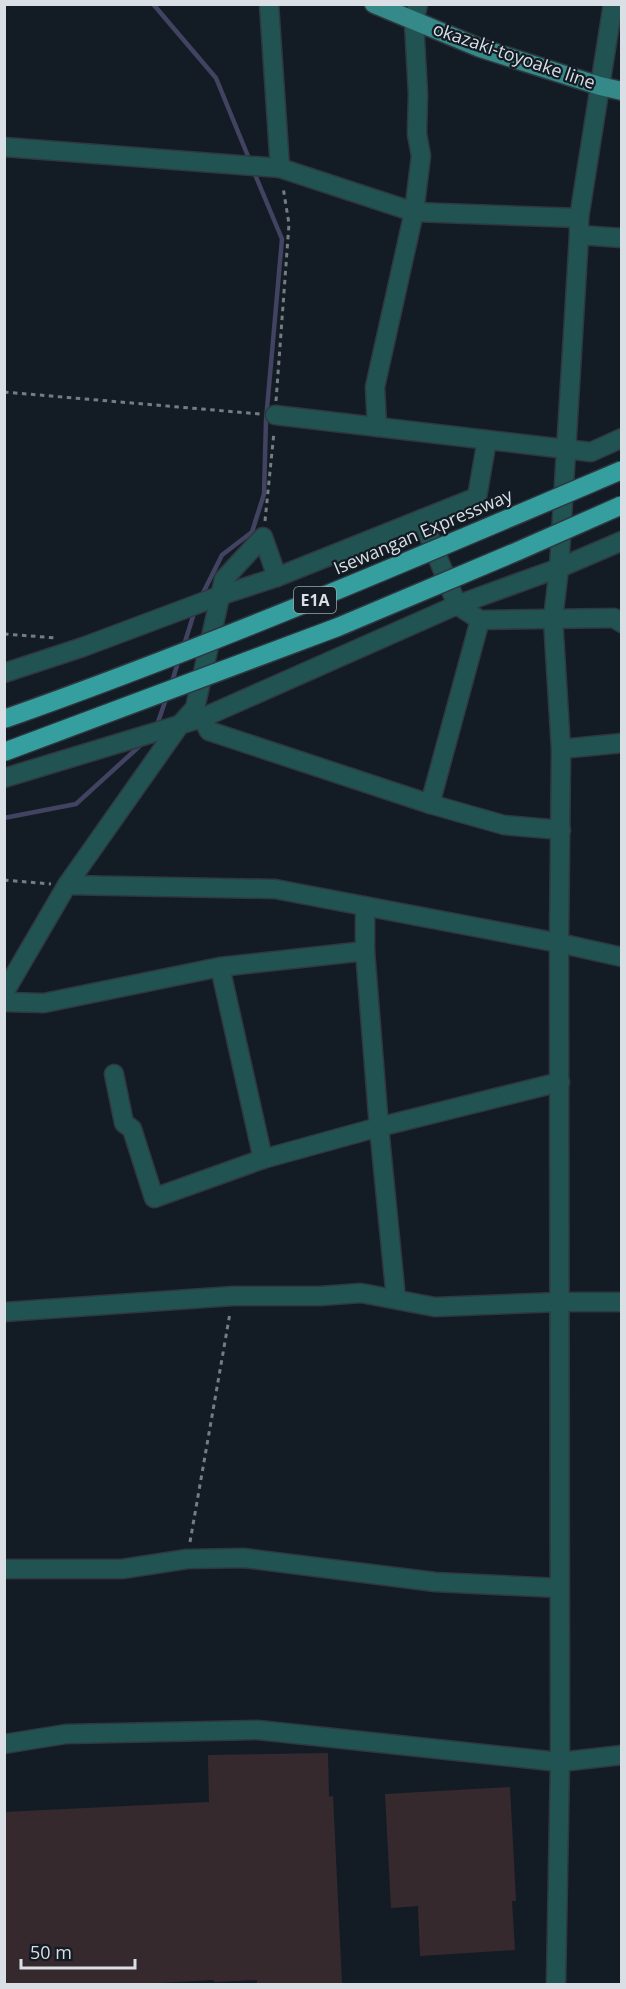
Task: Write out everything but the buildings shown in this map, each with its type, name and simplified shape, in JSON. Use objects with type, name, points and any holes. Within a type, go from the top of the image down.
[{"type":"highway","name":"Isewangan Expressway","points":[[4,718],[98,686],[324,597],[621,470]]},
{"type":"highway","name":"E1A","points":[[4,752],[338,627],[621,505]]},
{"type":"main road","name":"okazaki-toyoake line","points":[[374,4],[416,13],[480,48],[621,91]]},
{"type":"street","points":[[269,4],[280,168]]},
{"type":"street","points":[[556,1984],[560,1762],[559,943],[561,748],[553,619],[559,568],[579,226],[614,4]]},
{"type":"street","points":[[377,427],[375,387],[414,212],[421,156],[417,134],[416,13]]},
{"type":"street","points":[[4,147],[280,168],[414,212],[579,226],[621,238]]},
{"type":"street","points":[[275,415],[591,452],[621,438]]},
{"type":"street","points":[[4,673],[277,577],[477,497],[487,440]]},
{"type":"street","points":[[422,519],[457,605],[480,620],[614,618],[621,623]]},
{"type":"street","points":[[4,993],[67,885],[179,726],[195,708],[224,579],[263,537],[277,577]]},
{"type":"street","points":[[4,778],[202,718],[457,605],[559,568],[621,541]]},
{"type":"street","points":[[430,804],[480,620]]},
{"type":"street","points":[[202,718],[209,731],[430,804],[504,825],[561,830]]},
{"type":"street","points":[[561,748],[621,743]]},
{"type":"street","points":[[67,885],[274,889],[559,943],[621,957]]},
{"type":"street","points":[[365,906],[365,951],[396,1299]]},
{"type":"street","points":[[4,1002],[44,1003],[220,967],[365,951]]},
{"type":"street","points":[[220,967],[263,1159]]},
{"type":"street","points":[[114,1074],[124,1123],[132,1129],[154,1198],[263,1159],[379,1127],[560,1082]]},
{"type":"street","points":[[4,1312],[233,1296],[320,1296],[361,1293],[435,1307],[621,1302]]},
{"type":"street","points":[[4,1569],[122,1569],[187,1559],[244,1558],[435,1582],[559,1588]]},
{"type":"street","points":[[4,1744],[66,1734],[258,1730],[560,1762],[621,1755]]},
{"type":"path","points":[[263,537],[275,415],[289,224],[280,168]]},
{"type":"path","points":[[4,392],[275,415]]},
{"type":"path","points":[[4,634],[61,639]]},
{"type":"path","points":[[4,880],[67,885]]},
{"type":"path","points":[[187,1559],[233,1296]]},
{"type":"waterway","points":[[153,4],[216,78],[250,161]]},
{"type":"waterway","points":[[201,597],[222,555],[252,532],[264,494],[266,420],[282,239],[254,172]]},
{"type":"waterway","points":[[184,645],[195,610]]},
{"type":"waterway","points":[[171,685],[179,659]]},
{"type":"waterway","points":[[156,728],[167,696]]},
{"type":"waterway","points":[[4,818],[76,804],[143,743]]}]
